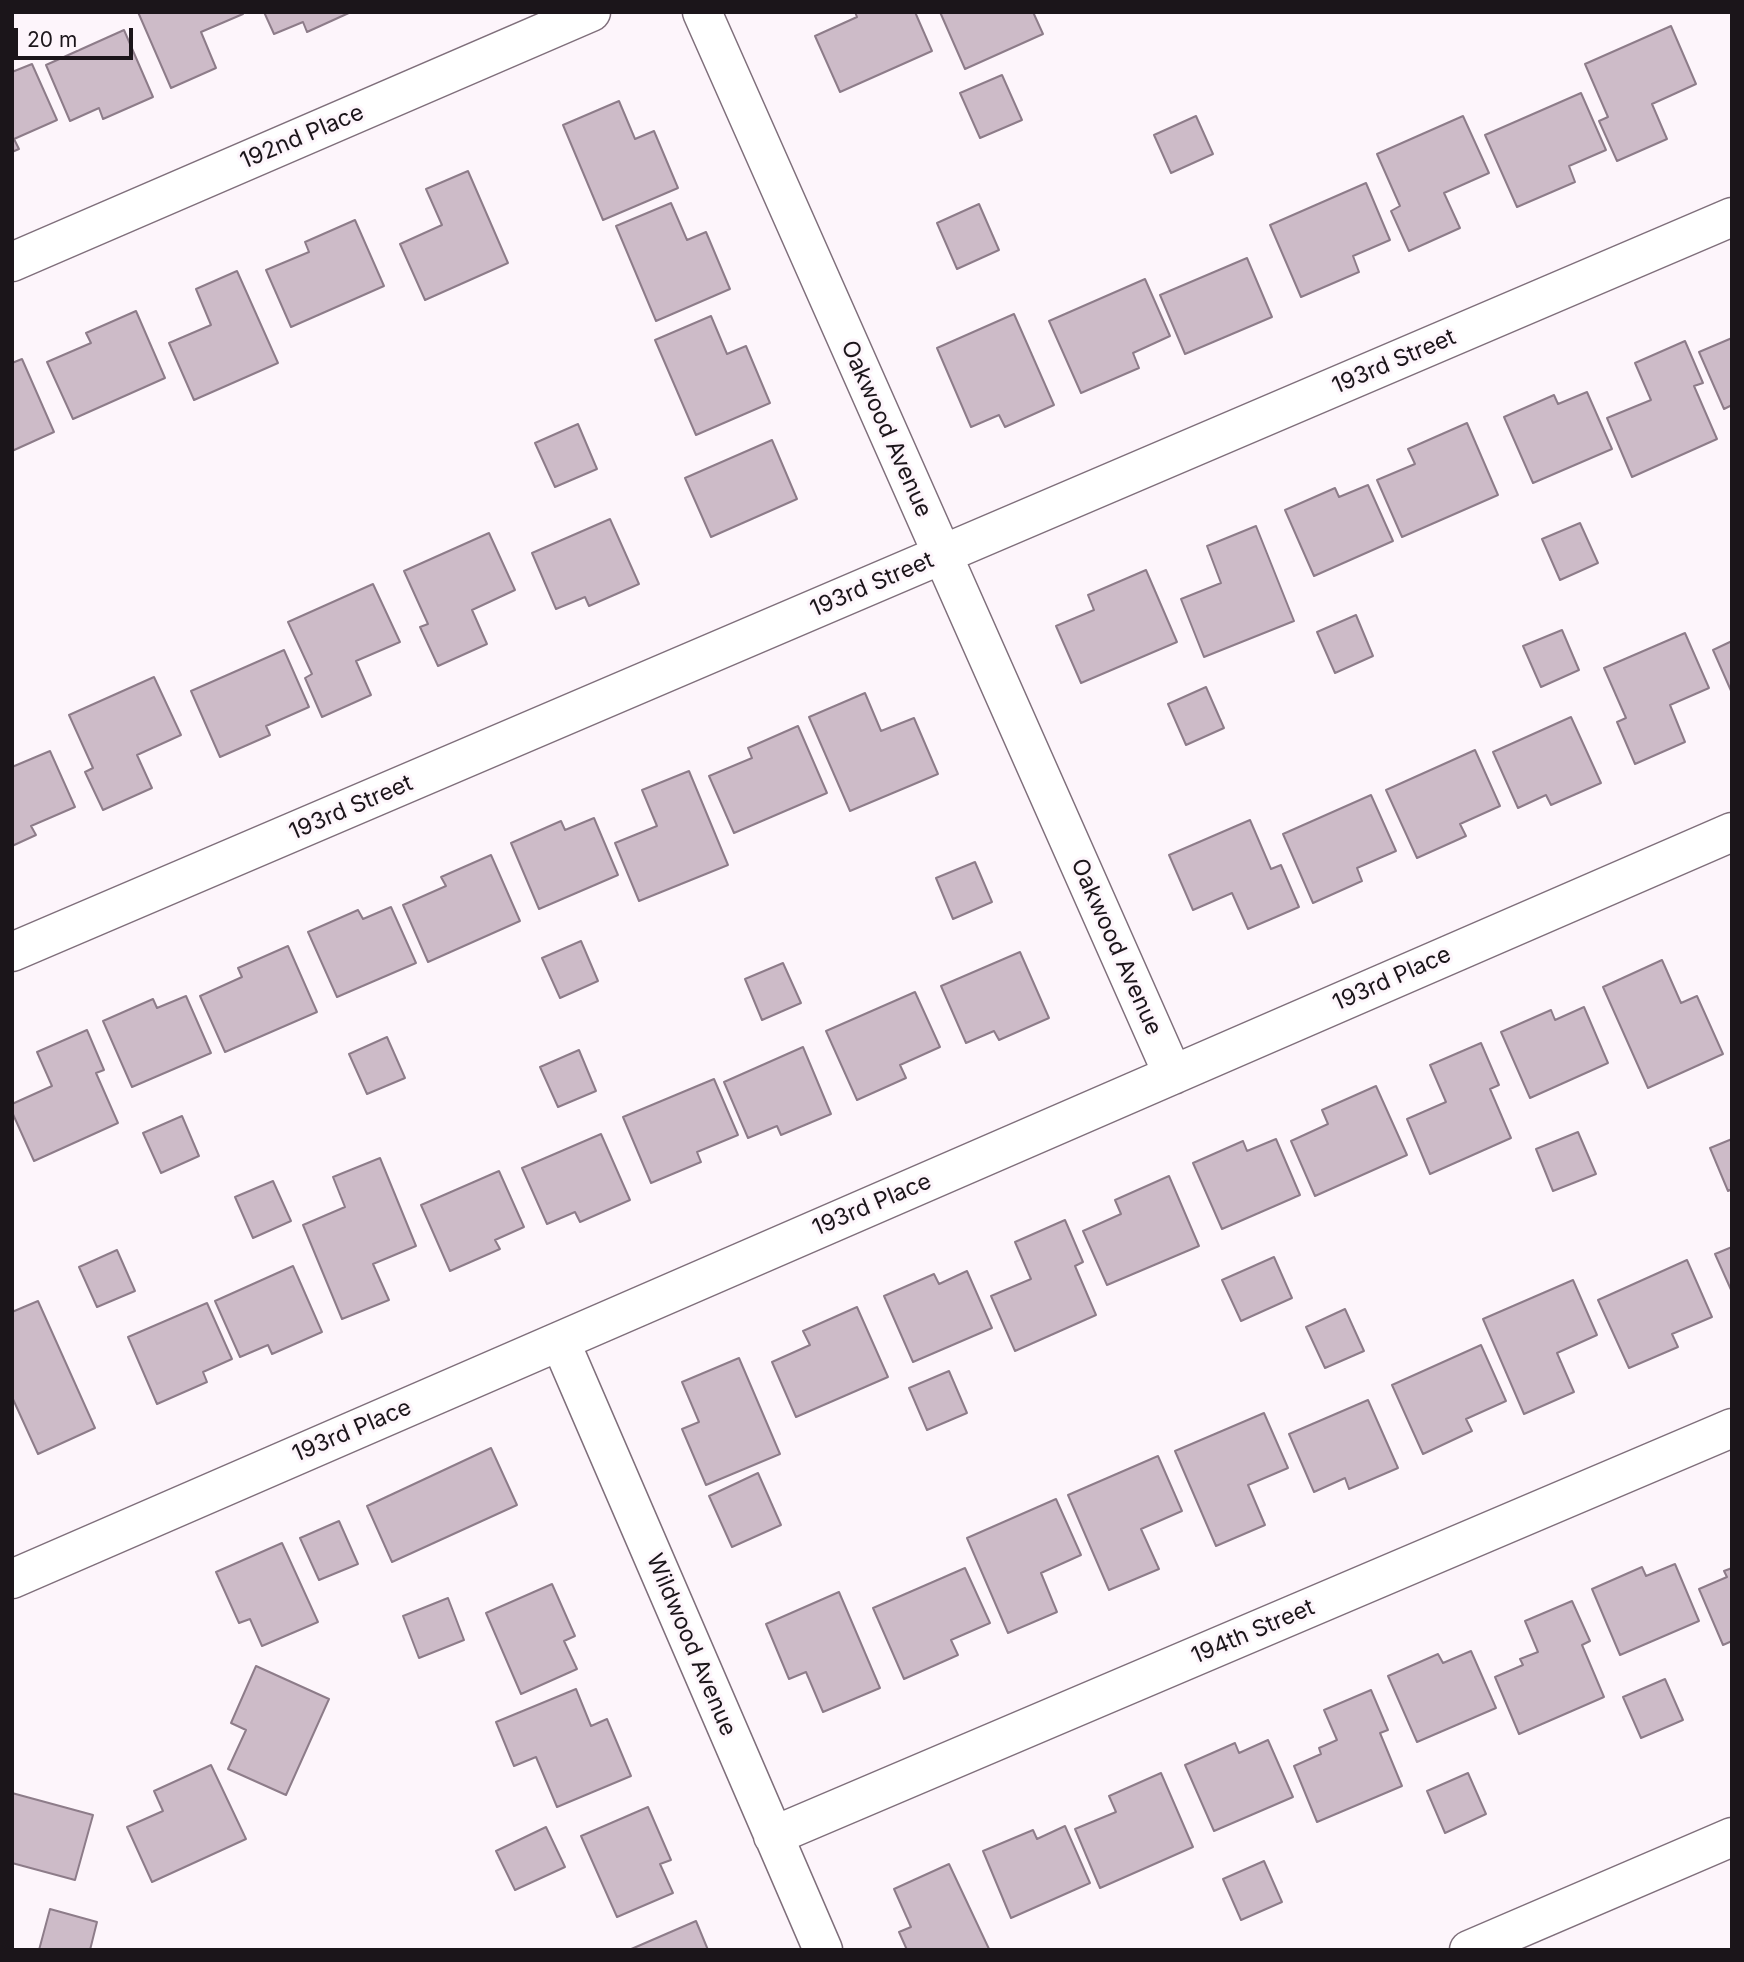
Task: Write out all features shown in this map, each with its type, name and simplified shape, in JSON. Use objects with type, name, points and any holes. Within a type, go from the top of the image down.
[{"type":"street","name":"192nd Place","points":[[12,262],[592,12]]},
{"type":"street","name":"Oakwood Avenue","points":[[702,12],[1173,1075]]},
{"type":"street","name":"193rd Street","points":[[12,952],[1732,217]]},
{"type":"street","name":"193rd Place","points":[[12,1579],[1173,1075],[1729,842]]},
{"type":"street","name":"Wildwood Avenue","points":[[560,1341],[823,1950]]},
{"type":"street","name":"194th Street","points":[[773,1836],[1732,1428]]},
{"type":"street","points":[[1469,1950],[1732,1837]]},
{"type":"building","points":[[138,12],[243,14],[201,32],[216,68],[171,88]]},
{"type":"building","points":[[264,12],[351,12],[307,32],[303,22],[274,34]]},
{"type":"building","points":[[855,12],[915,12],[932,51],[840,92],[815,36],[857,17]]},
{"type":"building","points":[[940,12],[1033,12],[1043,34],[965,69]]},
{"type":"building","points":[[1671,26],[1696,84],[1652,104],[1667,139],[1617,161],[1599,121],[1608,117],[1585,64]]},
{"type":"building","points":[[124,30],[153,97],[103,119],[99,108],[70,121],[46,65]]},
{"type":"building","points":[[32,64],[57,120],[14,139],[19,149],[12,152],[12,72]]},
{"type":"building","points":[[1002,75],[1022,120],[980,138],[960,93]]},
{"type":"building","points":[[1581,93],[1606,150],[1569,166],[1575,182],[1517,207],[1485,135]]},
{"type":"building","points":[[619,101],[635,139],[654,131],[678,188],[603,220],[563,125]]},
{"type":"building","points":[[1196,116],[1213,154],[1171,173],[1154,135]]},
{"type":"building","points":[[1463,116],[1489,173],[1444,193],[1460,228],[1409,251],[1391,211],[1400,206],[1377,154]]},
{"type":"building","points":[[468,171],[508,263],[425,300],[400,244],[442,225],[426,189]]},
{"type":"building","points":[[1366,183],[1390,240],[1353,256],[1359,272],[1301,297],[1270,225]]},
{"type":"building","points":[[671,203],[687,240],[706,232],[730,289],[656,321],[616,226]]},
{"type":"building","points":[[979,204],[999,250],[957,269],[937,223]]},
{"type":"building","points":[[355,220],[384,286],[291,327],[266,270],[309,252],[305,242]]},
{"type":"building","points":[[1247,258],[1272,317],[1185,354],[1160,295]]},
{"type":"building","points":[[237,271],[278,363],[194,400],[169,343],[211,325],[196,289]]},
{"type":"building","points":[[1145,279],[1170,336],[1133,353],[1139,368],[1081,393],[1049,321]]},
{"type":"building","points":[[136,311],[165,378],[73,419],[47,362],[91,343],[86,333]]},
{"type":"building","points":[[1014,314],[1054,405],[1005,427],[999,415],[971,427],[937,348]]},
{"type":"building","points":[[711,316],[727,354],[746,346],[770,403],[696,435],[655,340]]},
{"type":"building","points":[[1732,338],[1732,405],[1724,409],[1699,352]]},
{"type":"building","points":[[1685,341],[1703,383],[1694,386],[1717,439],[1632,477],[1607,418],[1651,400],[1635,363]]},
{"type":"building","points":[[22,359],[54,432],[12,451],[12,363]]},
{"type":"building","points":[[1587,392],[1612,449],[1533,483],[1504,417],[1554,395],[1558,404]]},
{"type":"building","points":[[1467,423],[1498,495],[1402,537],[1377,480],[1415,464],[1408,449]]},
{"type":"building","points":[[578,424],[597,469],[555,487],[535,443]]},
{"type":"building","points":[[772,440],[797,499],[711,537],[685,478]]},
{"type":"building","points":[[1368,485],[1393,541],[1314,576],[1285,510],[1335,488],[1339,497]]},
{"type":"building","points":[[610,519],[639,584],[589,606],[585,597],[556,609],[532,553]]},
{"type":"building","points":[[1580,523],[1598,563],[1560,580],[1542,539]]},
{"type":"building","points":[[1256,526],[1294,621],[1204,657],[1181,599],[1221,583],[1207,546]]},
{"type":"building","points":[[489,533],[515,590],[472,610],[487,644],[438,666],[420,627],[428,624],[404,571]]},
{"type":"building","points":[[1146,570],[1177,642],[1081,683],[1056,626],[1094,610],[1088,595]]},
{"type":"building","points":[[373,584],[400,642],[356,661],[371,695],[322,717],[305,678],[312,674],[288,622]]},
{"type":"building","points":[[1356,615],[1373,656],[1335,673],[1317,632]]},
{"type":"building","points":[[1562,630],[1579,670],[1541,687],[1523,646]]},
{"type":"building","points":[[1685,633],[1709,688],[1670,705],[1685,742],[1635,764],[1617,722],[1626,718],[1604,668]]},
{"type":"building","points":[[1732,641],[1732,693],[1713,650]]},
{"type":"building","points":[[284,650],[309,707],[266,726],[270,735],[220,757],[191,691]]},
{"type":"building","points":[[154,677],[181,735],[137,755],[152,788],[103,810],[85,772],[93,768],[69,715]]},
{"type":"building","points":[[1206,687],[1224,728],[1186,745],[1168,704]]},
{"type":"building","points":[[865,693],[881,731],[914,718],[938,774],[850,811],[809,717]]},
{"type":"building","points":[[1571,717],[1601,783],[1551,805],[1546,795],[1518,808],[1493,752]]},
{"type":"building","points":[[798,726],[827,793],[734,833],[709,776],[752,758],[748,748]]},
{"type":"building","points":[[1475,750],[1500,806],[1460,824],[1466,836],[1417,858],[1386,790]]},
{"type":"building","points":[[50,751],[75,807],[31,826],[36,835],[12,846],[12,767]]},
{"type":"building","points":[[689,771],[728,865],[639,901],[615,843],[657,826],[642,790]]},
{"type":"building","points":[[1371,795],[1396,851],[1357,868],[1362,881],[1313,903],[1283,834]]},
{"type":"building","points":[[594,818],[618,875],[539,909],[511,843],[561,821],[565,830]]},
{"type":"building","points":[[1250,820],[1271,869],[1281,865],[1299,907],[1248,929],[1232,893],[1193,910],[1169,855]]},
{"type":"building","points":[[491,855],[520,921],[428,962],[403,905],[446,886],[441,877]]},
{"type":"building","points":[[975,862],[992,902],[953,919],[936,878]]},
{"type":"building","points":[[391,907],[416,963],[337,997],[308,932],[358,910],[363,919]]},
{"type":"building","points":[[581,941],[598,981],[560,998],[542,958]]},
{"type":"building","points":[[288,946],[317,1012],[225,1052],[200,996],[242,977],[238,968]]},
{"type":"building","points":[[1020,952],[1049,1018],[999,1040],[994,1031],[966,1043],[941,986]]},
{"type":"building","points":[[1662,960],[1681,1003],[1697,996],[1723,1054],[1648,1088],[1603,987]]},
{"type":"building","points":[[783,963],[801,1003],[762,1020],[745,979]]},
{"type":"building","points":[[915,992],[940,1047],[900,1065],[906,1078],[857,1100],[826,1031]]},
{"type":"building","points":[[186,996],[211,1053],[132,1087],[103,1021],[153,999],[157,1008]]},
{"type":"building","points":[[1584,1007],[1608,1063],[1530,1098],[1501,1032],[1551,1010],[1555,1020]]},
{"type":"building","points":[[87,1030],[104,1070],[96,1073],[118,1123],[34,1161],[12,1112],[12,1104],[52,1086],[37,1052]]},
{"type":"building","points":[[387,1037],[405,1078],[367,1094],[349,1054]]},
{"type":"building","points":[[1481,1043],[1499,1085],[1490,1089],[1511,1138],[1430,1174],[1407,1119],[1446,1102],[1430,1065]]},
{"type":"building","points":[[803,1047],[831,1114],[781,1135],[777,1126],[748,1138],[724,1082]]},
{"type":"building","points":[[579,1050],[596,1091],[558,1107],[540,1067]]},
{"type":"building","points":[[714,1079],[738,1135],[697,1152],[701,1162],[651,1183],[623,1117]]},
{"type":"building","points":[[1376,1086],[1407,1155],[1315,1196],[1291,1141],[1328,1124],[1322,1110]]},
{"type":"building","points":[[182,1116],[199,1156],[161,1173],[143,1133]]},
{"type":"building","points":[[1578,1132],[1596,1174],[1553,1191],[1536,1149]]},
{"type":"building","points":[[601,1134],[630,1200],[580,1222],[575,1212],[547,1224],[522,1168]]},
{"type":"building","points":[[1276,1139],[1300,1195],[1222,1229],[1193,1163],[1243,1141],[1247,1151]]},
{"type":"building","points":[[1732,1139],[1732,1189],[1728,1191],[1710,1148]]},
{"type":"building","points":[[380,1158],[416,1246],[373,1264],[389,1300],[342,1319],[303,1225],[345,1207],[333,1177]]},
{"type":"building","points":[[499,1171],[524,1227],[495,1240],[500,1249],[450,1271],[421,1205]]},
{"type":"building","points":[[1169,1176],[1199,1246],[1107,1285],[1083,1231],[1121,1214],[1115,1200]]},
{"type":"building","points":[[273,1181],[291,1221],[253,1238],[235,1197]]},
{"type":"building","points":[[1065,1220],[1083,1262],[1075,1266],[1096,1315],[1015,1351],[991,1296],[1031,1279],[1015,1242]]},
{"type":"building","points":[[1732,1247],[1732,1292],[1715,1254]]},
{"type":"building","points":[[117,1250],[135,1291],[97,1307],[79,1267]]},
{"type":"building","points":[[1274,1257],[1292,1298],[1241,1321],[1222,1280]]},
{"type":"building","points":[[1687,1260],[1712,1317],[1672,1334],[1678,1347],[1629,1368],[1598,1300]]},
{"type":"building","points":[[293,1266],[322,1332],[272,1354],[268,1345],[240,1357],[215,1301]]},
{"type":"building","points":[[967,1271],[992,1328],[913,1362],[884,1296],[934,1274],[939,1284]]},
{"type":"building","points":[[1573,1280],[1597,1335],[1557,1353],[1574,1392],[1524,1414],[1483,1319]]},
{"type":"building","points":[[38,1301],[95,1428],[38,1454],[12,1397],[12,1312]]},
{"type":"building","points":[[207,1303],[232,1359],[203,1372],[207,1382],[157,1404],[128,1337]]},
{"type":"building","points":[[857,1307],[888,1377],[796,1417],[772,1362],[810,1345],[803,1331]]},
{"type":"building","points":[[1345,1309],[1364,1351],[1325,1368],[1306,1327]]},
{"type":"building","points":[[1481,1345],[1506,1401],[1466,1419],[1472,1431],[1423,1454],[1392,1385]]},
{"type":"building","points":[[739,1358],[780,1454],[706,1485],[682,1429],[699,1422],[682,1382]]},
{"type":"building","points":[[949,1371],[967,1413],[927,1430],[909,1388]]},
{"type":"building","points":[[1368,1400],[1398,1468],[1349,1489],[1345,1478],[1314,1492],[1289,1434]]},
{"type":"building","points":[[1264,1413],[1288,1468],[1248,1485],[1265,1525],[1216,1546],[1175,1451]]},
{"type":"building","points":[[491,1448],[517,1505],[392,1562],[367,1506]]},
{"type":"building","points":[[1158,1456],[1182,1511],[1141,1529],[1159,1569],[1109,1590],[1068,1495]]},
{"type":"building","points":[[758,1473],[781,1525],[732,1547],[709,1496]]},
{"type":"building","points":[[1056,1499],[1081,1555],[1041,1573],[1057,1612],[1008,1633],[967,1538]]},
{"type":"building","points":[[339,1521],[358,1564],[319,1580],[300,1538]]},
{"type":"building","points":[[282,1543],[318,1622],[262,1646],[250,1619],[239,1623],[216,1572]]},
{"type":"building","points":[[1675,1564],[1699,1621],[1620,1655],[1592,1589],[1642,1567],[1646,1576]]},
{"type":"building","points":[[965,1568],[990,1623],[951,1640],[958,1655],[904,1679],[873,1608]]},
{"type":"building","points":[[1732,1568],[1732,1641],[1723,1645],[1699,1589],[1727,1577],[1724,1571]]},
{"type":"building","points":[[552,1584],[575,1636],[564,1641],[577,1669],[521,1694],[486,1613]]},
{"type":"building","points":[[839,1592],[880,1688],[823,1712],[806,1672],[789,1679],[766,1624]]},
{"type":"building","points":[[448,1598],[464,1640],[419,1658],[403,1616]]},
{"type":"building","points":[[1572,1601],[1590,1641],[1582,1645],[1604,1697],[1519,1734],[1495,1677],[1523,1665],[1520,1659],[1538,1652],[1525,1621]]},
{"type":"building","points":[[1471,1651],[1496,1708],[1417,1742],[1388,1676],[1438,1654],[1443,1663]]},
{"type":"building","points":[[256,1666],[329,1699],[286,1795],[228,1769],[246,1730],[231,1723]]},
{"type":"building","points":[[1665,1679],[1683,1720],[1641,1738],[1623,1697]]},
{"type":"building","points":[[576,1689],[591,1726],[607,1719],[631,1776],[557,1807],[536,1757],[514,1766],[496,1722]]},
{"type":"building","points":[[1371,1690],[1388,1730],[1380,1733],[1402,1786],[1317,1822],[1294,1766],[1321,1754],[1319,1748],[1337,1740],[1324,1710]]},
{"type":"building","points":[[1268,1740],[1293,1797],[1214,1831],[1185,1765],[1235,1743],[1239,1753]]},
{"type":"building","points":[[211,1765],[246,1839],[152,1882],[127,1827],[163,1811],[154,1791]]},
{"type":"building","points":[[1161,1773],[1193,1847],[1100,1888],[1075,1829],[1116,1812],[1109,1796]]},
{"type":"building","points":[[1468,1773],[1486,1814],[1445,1833],[1427,1791]]},
{"type":"building","points":[[12,1793],[93,1815],[75,1880],[12,1863]]},
{"type":"building","points":[[648,1807],[671,1860],[660,1864],[673,1893],[617,1917],[581,1836]]},
{"type":"building","points":[[1065,1826],[1090,1883],[1011,1918],[983,1851],[1033,1830],[1037,1839]]},
{"type":"building","points":[[546,1827],[565,1867],[515,1890],[496,1851]]},
{"type":"building","points":[[1264,1861],[1282,1902],[1241,1920],[1223,1879]]},
{"type":"building","points":[[949,1864],[989,1949],[907,1950],[899,1932],[911,1927],[894,1889]]},
{"type":"building","points":[[50,1909],[97,1922],[90,1950],[39,1950]]},
{"type":"building","points":[[696,1921],[708,1950],[629,1950]]}]
